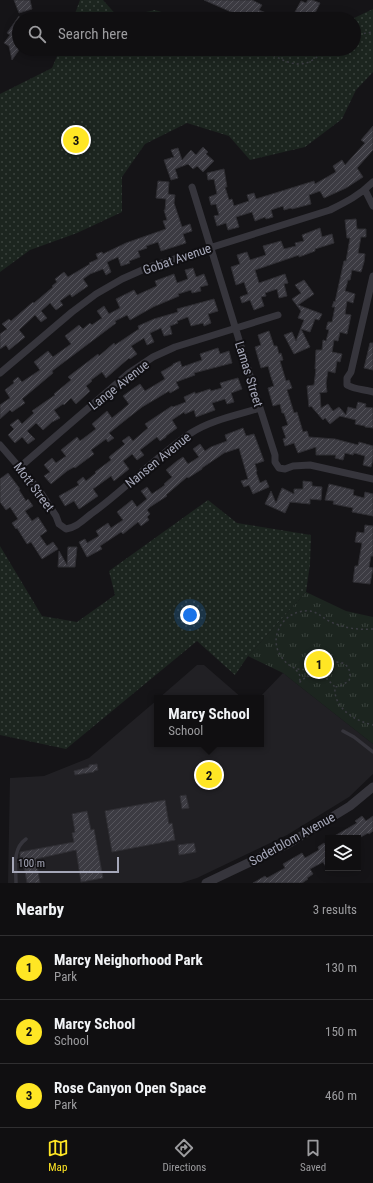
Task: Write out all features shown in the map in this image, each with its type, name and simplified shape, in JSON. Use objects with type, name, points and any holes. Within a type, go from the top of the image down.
[{"type":"street","name":"Gobat Avenue","points":[[0,373],[72,312],[96,294],[122,279],[148,268],[330,210],[365,190],[373,182]]},
{"type":"street","name":"Lamas Street","points":[[192,187],[275,455],[275,462],[279,468],[286,469],[293,466],[310,465],[373,479]]},
{"type":"street","points":[[365,190],[373,206]]},
{"type":"street","points":[[373,276],[351,372],[347,378],[347,385],[354,389],[362,389],[373,392]]},
{"type":"street","name":"Lange Avenue","points":[[20,467],[129,373],[147,361],[175,347],[235,327],[278,315]]},
{"type":"street","name":"Nansen Avenue","points":[[66,529],[74,528],[105,504],[172,446],[192,432],[210,423],[260,408]]},
{"type":"street","name":"Mott Street","points":[[0,445],[39,490],[56,516],[59,524],[66,529]]},
{"type":"street","name":"Soderblom Avenue","points":[[206,883],[288,844],[350,806],[373,787]]},
{"type":"lane","points":[[343,731],[360,741],[373,752]]},
{"type":"lane","points":[[16,883],[16,851],[18,846],[26,839]]},
{"type":"path","points":[[361,34],[373,32]]},
{"type":"path","points":[[275,56],[290,64],[309,62],[317,56]]},
{"type":"path","points":[[335,687],[327,679],[310,675],[299,683],[301,678],[300,674],[296,669],[284,662],[278,651],[276,643],[278,630],[281,624],[290,616],[304,611],[310,611],[338,625],[351,629],[373,629]]},
{"type":"path","points":[[296,669],[307,670],[338,662],[345,664],[349,668],[351,675],[349,681],[335,687]]},
{"type":"path","points":[[327,679],[326,670],[331,663]]},
{"type":"path","points":[[335,687],[334,694],[345,712],[352,717],[373,724]]},
{"type":"shaded area","points":[[197,665],[204,665],[239,695],[162,695]]},
{"type":"shaded area","points":[[283,673],[373,744],[373,774],[349,797],[287,835],[197,878],[181,883],[8,883],[10,778],[44,776],[89,758],[154,703],[154,747],[264,747],[264,695],[262,695]]},
{"type":"green space","points":[[80,0],[103,0],[114,12],[76,12]]},
{"type":"green space","points":[[373,9],[373,72],[356,90],[342,119],[305,147],[250,160],[229,136],[187,123],[145,144],[122,177],[122,212],[77,233],[30,250],[0,272],[0,94],[52,68],[57,56],[361,56],[361,15]]},
{"type":"green space","points":[[155,10],[162,12],[146,12]]},
{"type":"green space","points":[[208,500],[237,523],[311,535],[310,564],[306,592],[248,656],[235,675],[197,641],[66,749],[0,735],[0,546],[42,616],[77,622],[115,595],[109,571]]},
{"type":"green space","points":[[306,592],[346,611],[373,617],[373,744],[283,673],[248,656]]},
{"type":"building","points":[[14,0],[30,0],[32,9],[19,12]]},
{"type":"building","points":[[204,0],[252,0],[262,5],[259,10],[264,12],[231,12]]},
{"type":"building","points":[[308,0],[312,0],[320,3],[316,12],[295,12],[301,1],[306,3]]},
{"type":"building","points":[[12,26],[12,56],[15,56],[12,60],[9,46],[4,43],[10,35],[7,33]]},
{"type":"building","points":[[373,126],[373,150],[357,168],[363,177],[346,188],[324,198],[320,191],[309,195],[311,204],[284,210],[283,206],[271,210],[273,217],[266,219],[265,217],[255,221],[252,212],[236,217],[239,227],[228,230],[226,223],[217,226],[214,216],[219,215],[216,204],[211,205],[209,197],[217,194],[214,179],[208,180],[207,173],[224,169],[227,187],[225,187],[229,200],[232,199],[234,206],[249,201],[247,195],[254,193],[256,199],[314,181],[315,184],[336,172],[333,166],[342,160],[345,165],[365,143],[361,140]]},
{"type":"building","points":[[203,147],[208,152],[206,154],[214,161],[203,172],[197,166],[193,169],[188,164],[175,169],[178,178],[171,180],[164,160],[174,157],[171,150],[178,148],[182,160],[191,150],[196,155]]},
{"type":"building","points":[[158,181],[169,182],[168,194],[175,195],[174,203],[182,227],[190,224],[192,231],[183,234],[186,243],[161,251],[158,242],[146,246],[147,248],[138,251],[140,257],[129,261],[130,263],[121,266],[118,257],[107,262],[111,272],[106,275],[103,269],[90,274],[83,279],[88,286],[72,297],[70,294],[60,301],[63,305],[56,310],[50,303],[41,311],[47,318],[41,322],[35,315],[19,330],[25,337],[9,350],[6,345],[0,349],[0,334],[7,329],[2,324],[9,319],[11,321],[33,302],[34,303],[53,287],[52,286],[57,282],[55,279],[64,272],[68,277],[90,264],[89,263],[98,259],[96,254],[102,252],[103,254],[126,243],[166,229],[163,221],[167,220],[164,210],[166,199],[156,198]]},
{"type":"building","points":[[356,219],[357,229],[366,229],[366,237],[361,237],[358,253],[365,254],[364,262],[361,272],[352,270],[350,280],[348,280],[345,291],[355,294],[353,303],[347,301],[345,314],[351,315],[347,334],[340,332],[338,341],[334,340],[332,352],[342,354],[340,362],[337,361],[335,373],[328,371],[326,383],[327,392],[319,393],[321,408],[328,404],[333,411],[339,407],[346,415],[348,407],[356,409],[358,402],[366,404],[365,407],[373,408],[373,428],[355,424],[356,420],[340,416],[330,424],[325,418],[323,420],[311,406],[309,407],[307,386],[314,385],[316,350],[322,350],[323,340],[326,341],[329,330],[326,329],[328,322],[332,322],[335,307],[332,307],[334,301],[335,302],[344,261],[346,261],[350,238],[347,238],[345,220]]},
{"type":"building","points":[[320,228],[322,237],[332,234],[334,243],[315,249],[315,251],[299,257],[299,255],[255,270],[259,283],[285,274],[288,283],[284,284],[287,296],[279,298],[277,289],[265,293],[266,296],[261,297],[264,306],[254,310],[250,300],[242,303],[240,297],[248,294],[244,282],[236,285],[231,267],[240,264],[237,255],[247,252],[250,260],[266,255],[263,246],[281,241],[284,249],[296,246],[295,243],[304,241],[302,235]]},
{"type":"building","points":[[193,268],[196,277],[204,274],[208,285],[200,287],[201,291],[192,293],[191,290],[178,294],[179,296],[153,307],[130,320],[127,315],[115,321],[116,323],[52,371],[53,373],[22,399],[25,403],[12,412],[10,410],[0,419],[0,405],[10,398],[5,390],[14,383],[13,381],[18,377],[22,382],[40,370],[34,362],[48,351],[53,357],[71,344],[65,336],[79,325],[83,329],[90,323],[92,325],[102,318],[97,311],[104,306],[109,314],[120,308],[116,299],[134,290],[137,295],[157,286],[155,281],[174,274],[177,283],[188,279],[185,270]]},
{"type":"building","points":[[304,280],[314,294],[298,305],[322,314],[319,320],[315,319],[310,332],[301,329],[310,347],[294,354],[284,335],[292,332],[296,341],[304,320],[298,318],[301,311],[292,299],[301,293],[295,285]]},
{"type":"building","points":[[214,299],[218,311],[208,314],[211,323],[204,326],[203,323],[191,326],[188,317],[177,321],[178,323],[170,326],[172,334],[164,336],[161,328],[150,333],[154,342],[147,345],[144,338],[131,346],[137,354],[130,359],[129,358],[106,378],[102,372],[91,380],[92,381],[86,386],[90,391],[76,404],[71,398],[64,405],[63,404],[54,410],[60,418],[52,422],[43,430],[36,423],[27,431],[35,439],[28,444],[22,437],[15,443],[8,435],[14,429],[10,425],[18,419],[22,424],[34,413],[32,411],[55,395],[54,394],[71,380],[68,377],[98,354],[99,356],[114,343],[115,345],[139,329],[138,326],[154,319],[178,312],[177,309]]},
{"type":"building","points":[[269,331],[274,346],[277,346],[279,354],[281,353],[283,360],[280,361],[286,381],[289,380],[292,388],[287,390],[294,413],[297,412],[303,432],[307,431],[309,437],[335,439],[358,445],[359,442],[373,446],[373,459],[371,467],[363,465],[365,456],[354,453],[353,455],[345,453],[343,460],[335,458],[336,455],[316,455],[316,447],[298,453],[294,443],[285,446],[283,439],[286,438],[282,427],[288,425],[284,413],[282,413],[280,404],[273,406],[268,388],[274,386],[268,366],[261,368],[255,347],[261,345],[258,335]]},
{"type":"building","points":[[370,343],[373,343],[373,370],[364,368]]},
{"type":"building","points":[[218,348],[220,354],[229,351],[232,363],[194,373],[195,375],[176,382],[179,388],[170,393],[169,391],[142,407],[109,433],[114,438],[108,442],[106,439],[91,450],[94,454],[75,468],[74,467],[67,471],[51,484],[44,476],[50,472],[44,465],[52,458],[56,463],[66,456],[61,450],[77,437],[80,441],[96,429],[92,424],[107,411],[112,418],[129,404],[123,396],[140,384],[145,391],[165,379],[161,372],[173,364],[180,361],[182,367],[202,360],[200,354]]},
{"type":"building","points":[[238,378],[242,389],[231,393],[234,402],[227,404],[225,399],[212,403],[215,410],[196,417],[194,410],[185,414],[184,412],[172,420],[177,428],[160,441],[157,437],[140,450],[144,455],[137,460],[132,454],[123,461],[129,469],[114,481],[111,476],[93,489],[98,496],[79,509],[74,501],[65,506],[59,496],[79,485],[77,482],[83,477],[86,481],[111,460],[109,457],[125,444],[122,441],[129,436],[133,441],[148,428],[145,424],[172,406],[173,407],[186,402],[184,397],[195,392],[195,394],[210,389],[211,391],[222,388],[220,383]]},
{"type":"building","points":[[243,428],[246,436],[254,434],[264,461],[255,464],[256,472],[260,483],[266,480],[269,487],[253,494],[249,485],[244,487],[241,481],[248,479],[239,448],[224,453],[202,469],[188,478],[187,477],[166,495],[167,496],[150,507],[147,510],[150,514],[147,517],[149,520],[141,526],[138,522],[123,534],[121,532],[100,546],[102,549],[87,557],[79,542],[85,539],[87,543],[99,536],[96,531],[108,523],[111,528],[123,520],[117,512],[132,500],[137,507],[147,499],[141,491],[147,487],[152,494],[165,485],[164,484],[172,477],[166,470],[183,457],[188,464],[199,457],[193,449],[200,444],[205,451],[227,441],[225,435]]},
{"type":"building","points":[[8,473],[20,489],[19,490],[26,501],[28,499],[33,506],[25,511],[32,521],[38,517],[47,531],[40,536],[47,546],[53,542],[58,549],[42,559],[31,542],[27,544],[12,523],[18,519],[10,507],[6,510],[0,502],[0,479]]},
{"type":"building","points":[[303,481],[312,482],[312,486],[322,487],[321,500],[310,499],[310,504],[290,502],[285,513],[265,504],[271,491],[276,503],[282,488],[294,494],[294,489],[303,489]]},
{"type":"building","points":[[329,484],[354,490],[353,495],[364,498],[365,492],[373,494],[373,516],[352,512],[353,508],[333,504],[334,501],[325,500]]},
{"type":"building","points":[[365,525],[373,526],[373,556],[371,556],[369,567],[373,568],[370,584],[353,582],[355,566],[358,566],[362,543],[355,542],[357,532],[364,533]]},
{"type":"building","points":[[68,547],[77,547],[75,567],[58,567],[59,551],[67,565]]},
{"type":"building","points":[[97,764],[98,770],[94,772],[75,775],[74,771],[89,767],[89,765]]},
{"type":"building","points":[[186,795],[189,808],[182,809],[180,796]]},
{"type":"building","points":[[165,800],[169,824],[172,823],[175,840],[112,852],[105,811]]},
{"type":"building","points":[[87,811],[91,830],[94,829],[103,878],[81,882],[76,850],[36,859],[40,883],[27,883],[23,861],[20,862],[20,852],[74,842],[72,833],[75,832],[72,814]]},
{"type":"building","points":[[362,816],[366,821],[373,816],[373,831],[361,837],[361,835],[336,835],[357,823],[355,821]]},
{"type":"building","points":[[194,843],[196,852],[179,855],[178,845]]},
{"type":"building","points":[[324,843],[325,844],[325,865],[323,862],[310,869],[313,874],[302,883],[253,883],[265,876],[267,878],[285,868],[283,864],[302,853],[305,858],[319,850],[318,847]]},
{"type":"place","name":"Rose Canyon Open Space","points":[[76,140]]},
{"type":"place","name":"Marcy Neighorhood Park","points":[[319,664]]},
{"type":"place","name":"Marcy School","points":[[209,775]]}]
